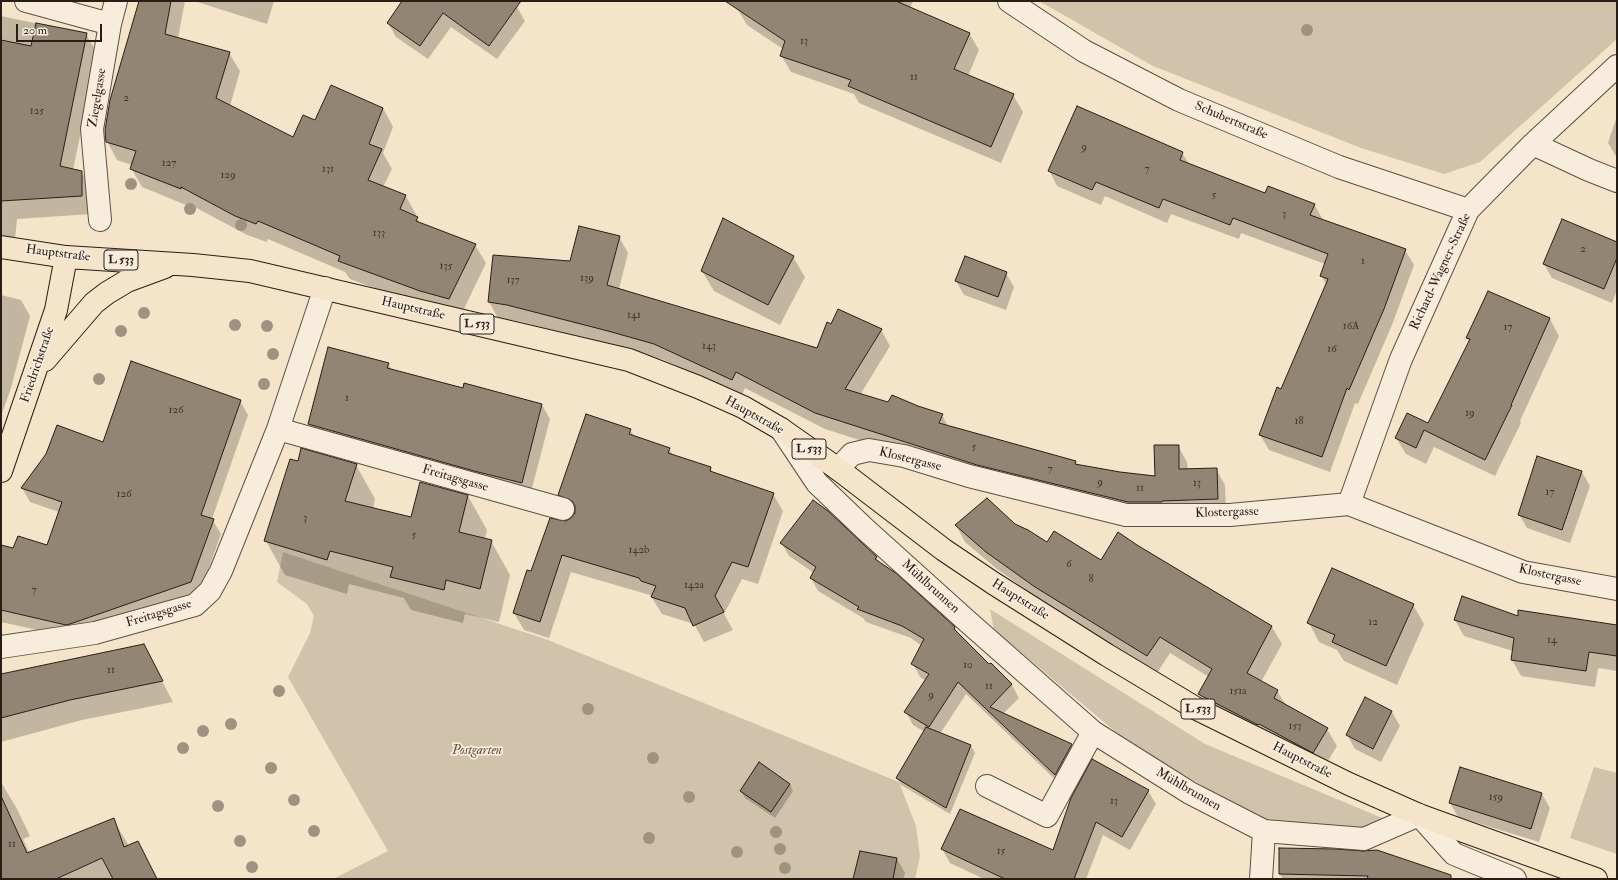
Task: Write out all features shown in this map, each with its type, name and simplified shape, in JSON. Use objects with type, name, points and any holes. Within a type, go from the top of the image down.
[{"type":"main road","name":"Hauptstraße","points":[[1,247],[66,256],[250,271],[629,360],[698,387],[743,407],[781,430],[838,469],[898,516],[993,583],[1107,655],[1197,709],[1349,784],[1419,815],[1596,879]]},
{"type":"main road","name":"Friedrichstraße","points":[[1,471],[56,310],[66,256]]},
{"type":"main road","points":[[36,370],[78,320],[94,303],[107,293],[127,281],[175,264]]},
{"type":"street","points":[[26,1],[110,24]]},
{"type":"street","name":"Ziegelgasse","points":[[100,220],[92,129],[110,24],[116,1]]},
{"type":"street","name":"Schubertstraße","points":[[1010,1],[1084,51],[1179,100],[1340,167],[1468,210]]},
{"type":"street","name":"Richard-Wagner-Straße","points":[[1349,504],[1401,359],[1468,210],[1533,144],[1617,66]]},
{"type":"street","points":[[1533,144],[1589,170],[1617,181]]},
{"type":"street","name":"Freitagsgasse","points":[[1,647],[95,633],[195,605],[210,591],[221,571],[278,429],[325,288]]},
{"type":"street","name":"Freitagsgasse","points":[[278,429],[563,509]]},
{"type":"street","name":"Mühlbrunnen","points":[[781,430],[817,483],[882,545],[1093,732],[1190,793],[1264,831],[1364,839],[1419,815]]},
{"type":"street","name":"Klostergasse","points":[[838,469],[852,454],[869,450],[904,456],[969,476],[1126,515],[1230,515],[1349,504],[1524,572],[1617,589]]},
{"type":"street","points":[[987,786],[1047,816],[1093,732]]},
{"type":"street","name":"Hauptstraße","points":[[1419,815],[1454,854],[1515,879]]},
{"type":"street","points":[[1261,879],[1264,831]]},
{"type":"green space","points":[[1039,1],[1617,1],[1617,39],[1480,162],[1444,174],[1361,148],[1153,66]]},
{"type":"green space","name":"Postgarten","points":[[283,552],[548,640],[899,782],[916,826],[920,856],[915,879],[333,879],[388,851],[288,677],[310,633],[314,616],[307,604],[277,582]]},
{"type":"green space","points":[[990,609],[1205,744],[1387,820],[1364,835],[1263,821],[1128,742],[994,630]]},
{"type":"green space","points":[[1594,767],[1617,773],[1617,854],[1570,838]]},
{"type":"building","points":[[139,1],[171,1],[165,34],[230,52],[216,98],[293,137],[303,115],[315,120],[331,85],[383,108],[369,144],[382,149],[368,180],[406,195],[400,209],[418,217],[416,221],[476,244],[449,299],[420,291],[338,261],[340,256],[258,221],[256,224],[235,216],[181,187],[181,189],[130,169],[136,151],[106,142],[105,130],[110,100]]},
{"type":"building","points":[[402,1],[521,1],[489,46],[443,13],[420,46],[387,23]]},
{"type":"building","points":[[725,1],[896,1],[970,33],[954,69],[1014,94],[991,147],[848,86],[851,80],[780,56],[785,41]]},
{"type":"building","points":[[36,23],[87,33],[60,166],[82,171],[82,196],[1,201],[1,40],[31,46]]},
{"type":"building","points":[[1077,106],[1183,152],[1180,160],[1265,193],[1268,186],[1315,204],[1310,215],[1406,249],[1384,309],[1349,390],[1347,388],[1322,457],[1259,435],[1277,387],[1281,389],[1328,279],[1320,276],[1328,254],[1233,218],[1230,225],[1163,199],[1159,208],[1096,182],[1092,190],[1048,171]]},
{"type":"building","points":[[723,218],[794,256],[768,305],[701,271]]},
{"type":"building","points":[[1562,219],[1617,242],[1617,258],[1604,289],[1543,264]]},
{"type":"building","points":[[579,226],[620,236],[607,285],[817,348],[827,322],[831,324],[838,309],[882,329],[845,389],[888,402],[892,395],[918,406],[943,414],[939,423],[1076,461],[1075,464],[1120,472],[1155,476],[1154,445],[1179,445],[1179,469],[1217,468],[1218,499],[1128,502],[977,465],[815,413],[736,372],[732,380],[654,344],[507,305],[488,302],[493,255],[570,261]]},
{"type":"building","points":[[965,256],[1007,272],[998,297],[955,281]]},
{"type":"building","points":[[1488,291],[1550,318],[1512,405],[1485,460],[1424,430],[1416,448],[1395,438],[1407,413],[1428,423],[1470,339],[1466,338]]},
{"type":"building","points":[[328,347],[389,363],[387,368],[463,388],[464,383],[542,404],[522,483],[308,424]]},
{"type":"building","points":[[131,361],[241,400],[201,515],[214,519],[191,582],[66,625],[1,610],[1,545],[13,548],[18,536],[47,545],[62,502],[21,488],[46,454],[57,425],[103,442]]},
{"type":"building","points":[[586,414],[631,429],[629,434],[670,448],[668,453],[711,467],[710,471],[774,493],[748,567],[732,562],[715,596],[724,612],[693,626],[685,608],[651,597],[656,586],[641,581],[639,578],[562,555],[540,622],[513,613],[527,570],[531,571],[550,518],[566,521],[575,513],[575,506],[572,501],[558,495]]},
{"type":"building","points":[[301,448],[357,464],[345,501],[411,517],[420,482],[468,495],[459,532],[492,540],[480,589],[446,580],[444,590],[390,577],[393,567],[330,551],[327,560],[264,541],[290,459],[298,461]]},
{"type":"building","points":[[1537,456],[1582,471],[1562,530],[1518,515]]},
{"type":"building","points":[[987,498],[1015,524],[1047,542],[1054,531],[1101,560],[1118,532],[1272,626],[1247,673],[1278,690],[1274,698],[1328,728],[1313,753],[1198,694],[1212,669],[1160,637],[1147,656],[1035,587],[986,552],[955,525]]},
{"type":"building","points":[[813,500],[828,511],[877,557],[875,559],[897,574],[955,627],[954,629],[989,664],[991,663],[1012,684],[990,707],[1072,744],[1055,775],[958,682],[929,727],[904,712],[929,674],[911,664],[924,639],[902,626],[857,609],[859,607],[810,578],[816,567],[780,543]]},
{"type":"building","points":[[1332,568],[1414,604],[1386,666],[1332,642],[1335,635],[1307,623]]},
{"type":"building","points":[[1462,596],[1518,616],[1518,610],[1617,625],[1617,656],[1589,652],[1586,671],[1511,660],[1514,638],[1454,620]]},
{"type":"building","points":[[144,644],[163,681],[70,700],[1,718],[1,674]]},
{"type":"building","points":[[1365,697],[1392,711],[1373,749],[1346,735]]},
{"type":"building","points":[[926,727],[971,745],[946,808],[896,778]]},
{"type":"building","points":[[1092,759],[1149,790],[1122,837],[1096,822],[1074,879],[1005,879],[941,849],[960,809],[1053,850],[1071,798]]},
{"type":"building","points":[[759,762],[790,784],[771,812],[740,791]]},
{"type":"building","points":[[1460,767],[1542,793],[1531,829],[1449,803]]},
{"type":"building","points":[[1,796],[27,853],[114,818],[124,847],[138,841],[157,879],[113,879],[102,858],[56,879],[1,879]]},
{"type":"building","points":[[1279,848],[1363,851],[1377,850],[1451,875],[1451,879],[1367,879],[1368,876],[1279,874]]},
{"type":"building","points":[[860,851],[897,858],[893,879],[853,879]]}]
